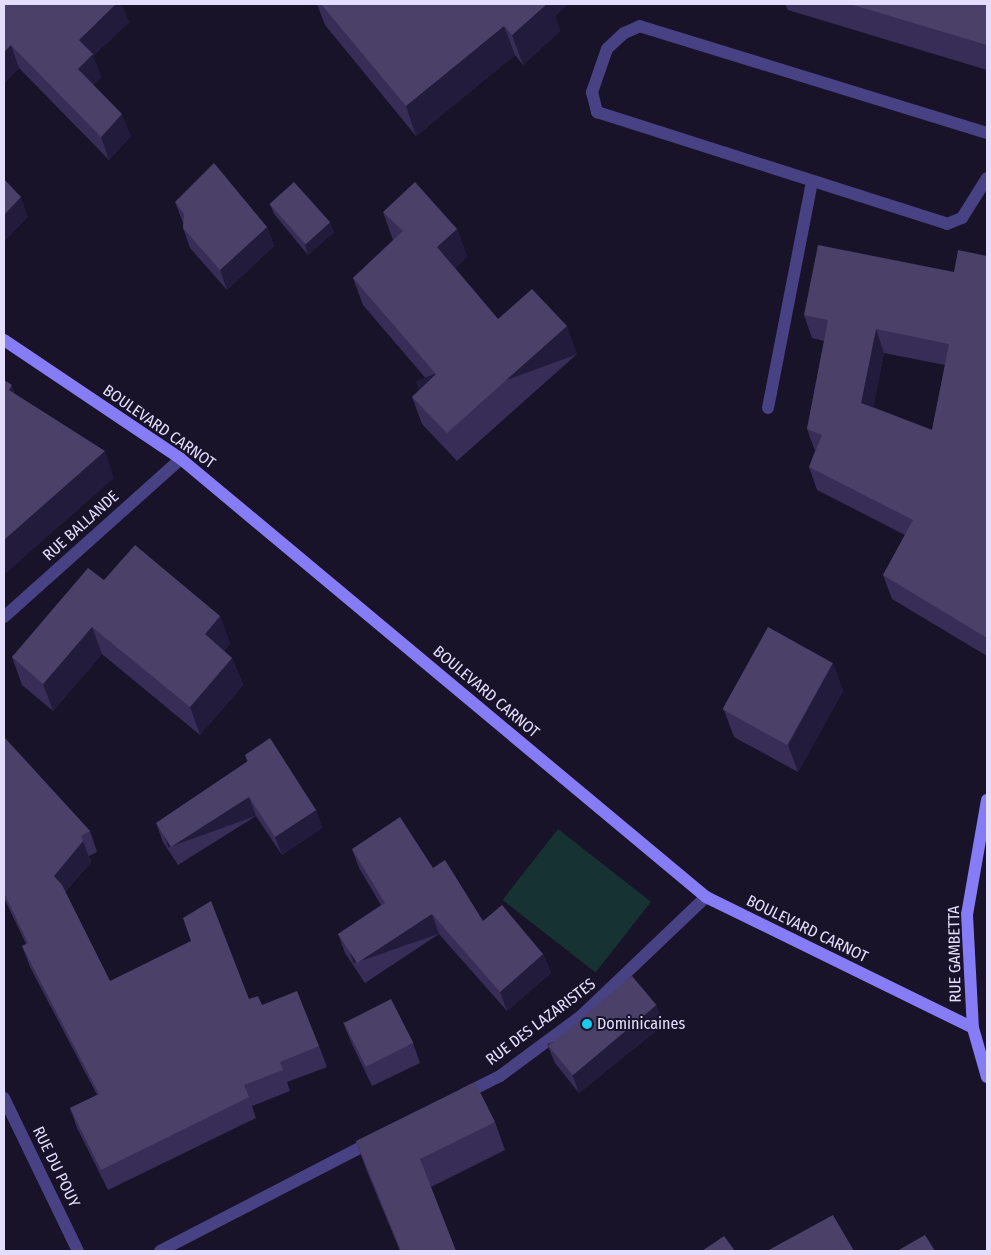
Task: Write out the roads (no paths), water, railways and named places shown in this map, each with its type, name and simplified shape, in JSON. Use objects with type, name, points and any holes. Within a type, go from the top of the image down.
[{"type":"street","points":[[987,132],[640,26],[624,33],[607,49],[592,92],[597,112],[947,224],[962,218],[987,178]]},
{"type":"street","points":[[768,408],[812,181]]},
{"type":"street","name":"BOULEVARD CARNOT","points":[[4,340],[181,458],[706,897],[973,1028]]},
{"type":"street","name":"RUE BALLANDE","points":[[4,617],[181,458]]},
{"type":"street","name":"RUE GAMBETTA","points":[[987,800],[967,915],[973,1028],[987,1077]]},
{"type":"street","name":"RUE DES LAZARISTES","points":[[456,1098],[500,1076],[581,1016],[706,897]]},
{"type":"street","name":"RUE DU POUY","points":[[4,1098],[78,1251]]},
{"type":"street","points":[[160,1251],[386,1135]]},
{"type":"place","name":"Dominicaines","points":[[587,1024]]}]
